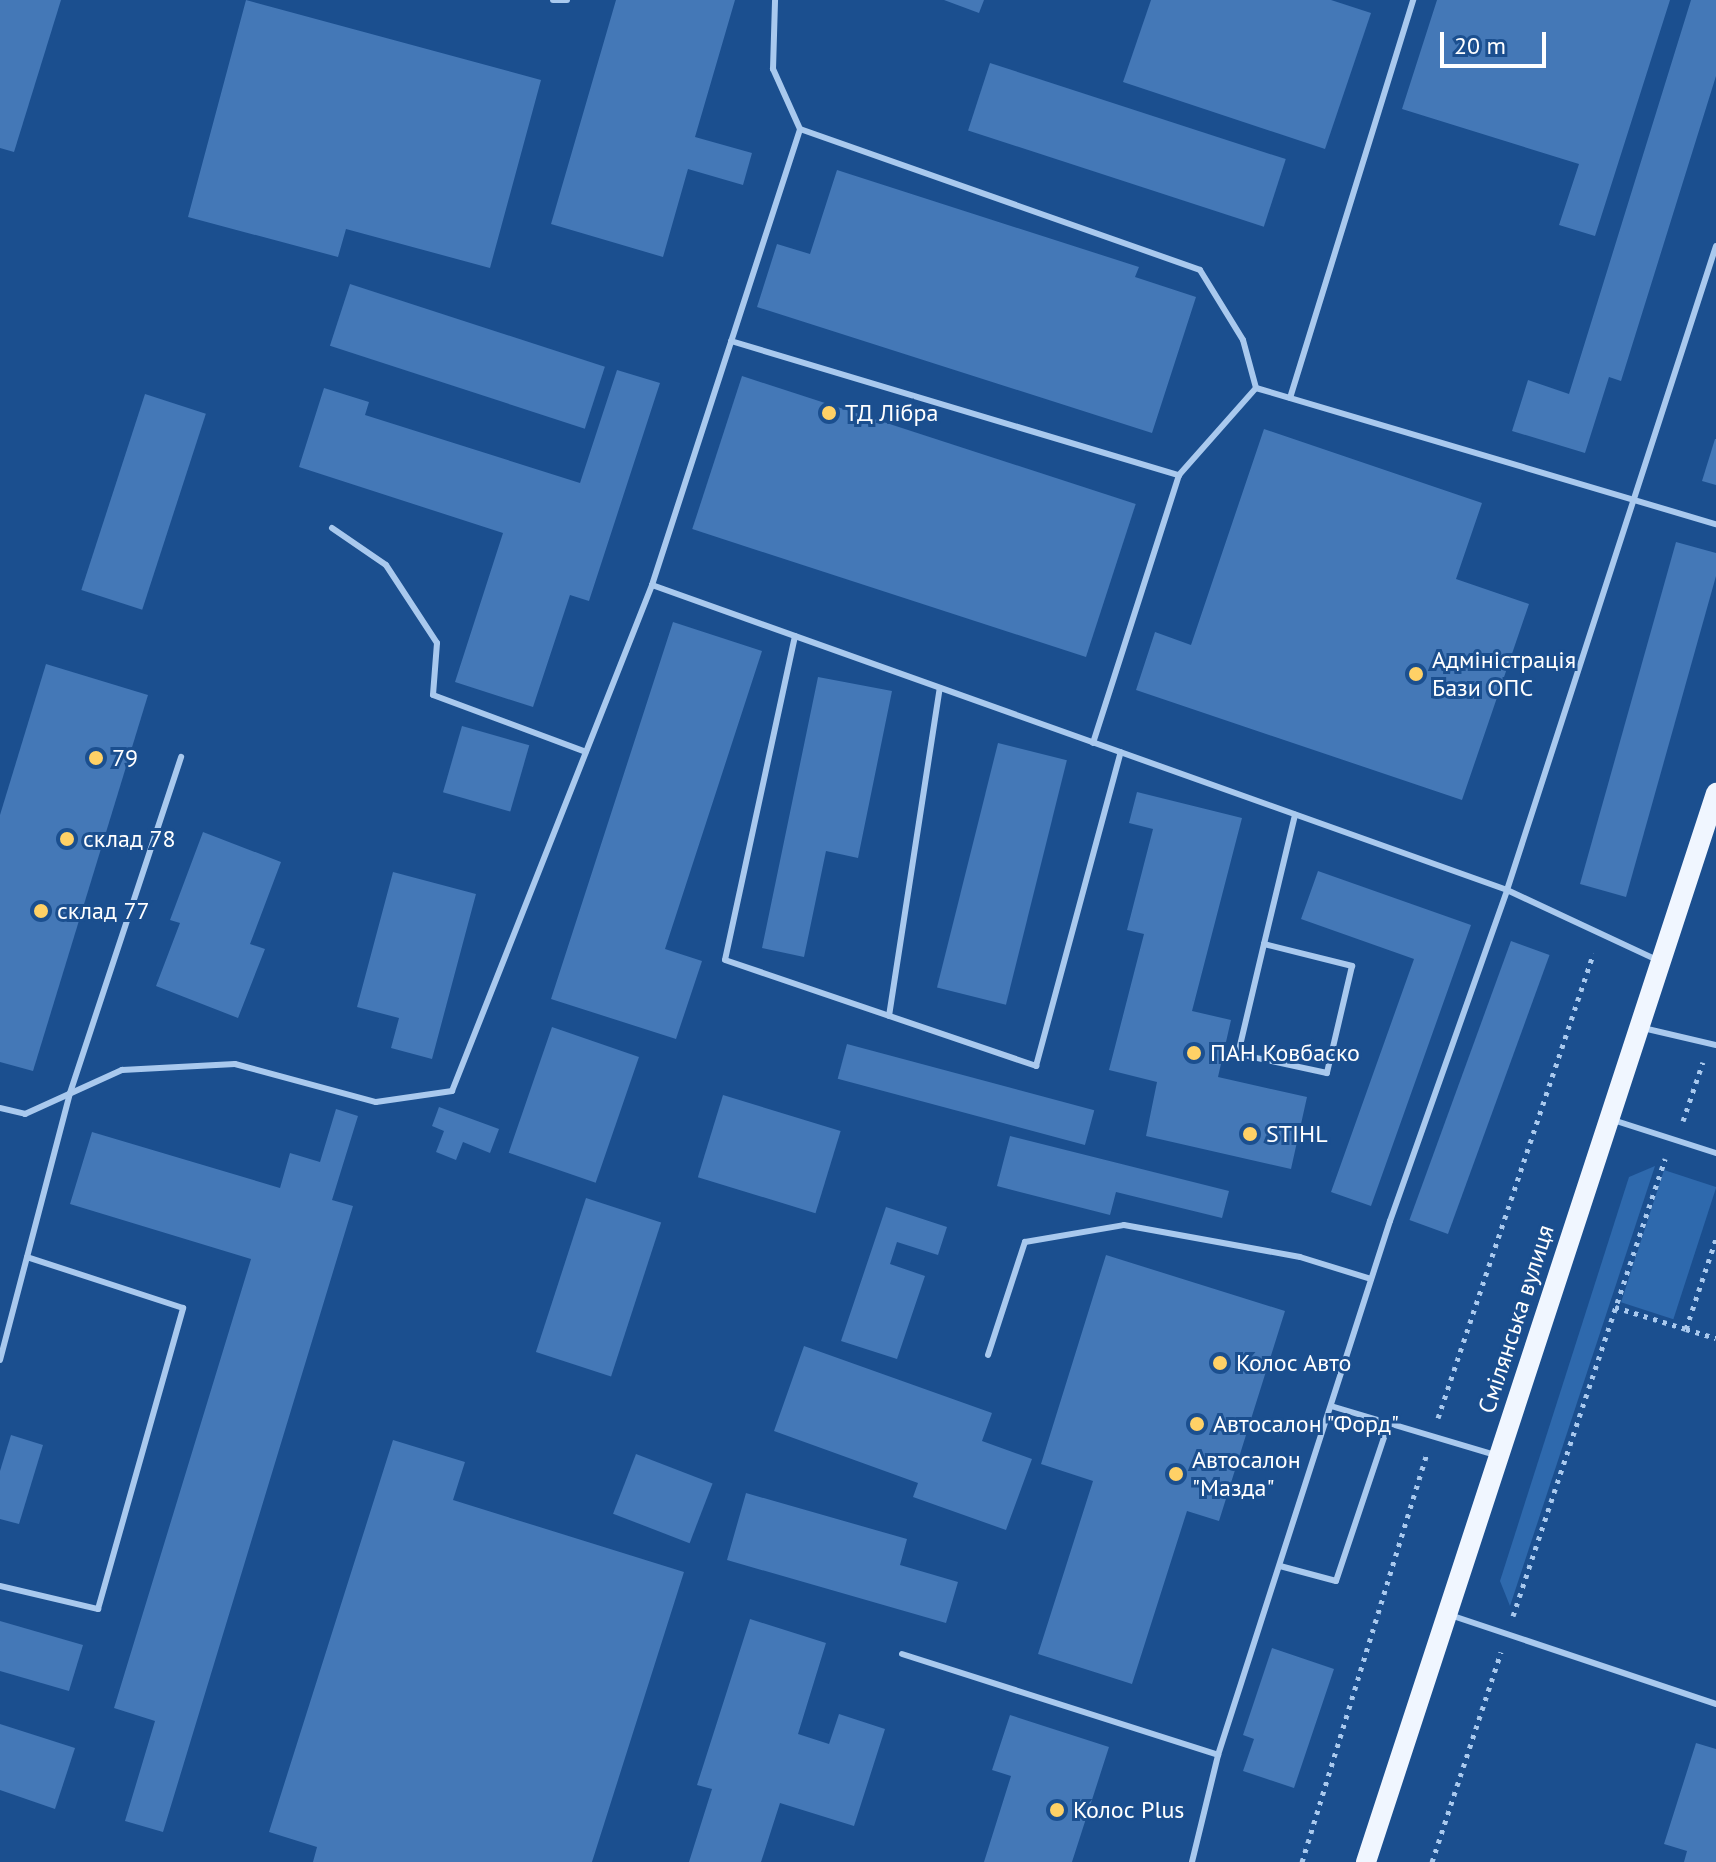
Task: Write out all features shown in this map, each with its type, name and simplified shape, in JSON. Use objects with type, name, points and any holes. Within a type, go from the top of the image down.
[{"type":"main road","name":"Смілянська вулиця","points":[[1366,1862],[1716,793]]},
{"type":"lane","points":[[553,0],[567,0]]},
{"type":"lane","points":[[0,1108],[25,1114],[122,1070],[235,1064],[376,1102],[452,1091],[652,585],[800,129],[773,69],[775,0]]},
{"type":"lane","points":[[1290,398],[1413,0]]},
{"type":"lane","points":[[800,129],[1200,270],[1243,340],[1256,388]]},
{"type":"lane","points":[[1192,1862],[1218,1755],[1371,1279],[1507,890],[1716,246]]},
{"type":"lane","points":[[731,341],[1179,475]]},
{"type":"lane","points":[[1256,388],[1716,524]]},
{"type":"lane","points":[[1093,743],[1179,475],[1256,388]]},
{"type":"lane","points":[[332,528],[386,565],[437,643],[433,695],[586,752]]},
{"type":"lane","points":[[652,585],[1507,890],[1661,962]]},
{"type":"lane","points":[[795,636],[725,960],[1036,1066],[1121,752]]},
{"type":"lane","points":[[889,1016],[940,688]]},
{"type":"lane","points":[[0,1360],[70,1093],[181,757]]},
{"type":"lane","points":[[1264,944],[1352,966],[1327,1073],[1238,1054],[1264,944],[1295,815]]},
{"type":"lane","points":[[1639,1027],[1713,1044]]},
{"type":"lane","points":[[1610,1119],[1716,1153]]},
{"type":"lane","points":[[988,1355],[1025,1242],[1124,1225],[1300,1257],[1371,1279]]},
{"type":"lane","points":[[0,1586],[98,1609],[183,1308],[27,1257]]},
{"type":"lane","points":[[1331,1406],[1498,1456]]},
{"type":"lane","points":[[1280,1566],[1336,1581],[1389,1423]]},
{"type":"lane","points":[[1447,1614],[1716,1704]]},
{"type":"lane","points":[[902,1654],[1218,1755]]},
{"type":"path","points":[[1302,1862],[1432,1436],[1600,933]]},
{"type":"path","points":[[1432,1862],[1659,1169],[1676,1140],[1713,1044]]},
{"type":"path","points":[[1686,1329],[1716,1239]]},
{"type":"path","points":[[1615,1307],[1716,1338]]},
{"type":"shaded area","points":[[1655,1166],[1510,1606],[1500,1581],[1629,1177]]},
{"type":"shaded area","points":[[1664,1170],[1716,1187],[1673,1319],[1621,1302]]},
{"type":"building","points":[[0,0],[61,0],[14,152],[0,148]]},
{"type":"building","points":[[246,0],[541,80],[490,268],[346,229],[338,257],[188,217]]},
{"type":"building","points":[[616,0],[735,0],[695,137],[752,153],[743,185],[688,169],[663,257],[551,224]]},
{"type":"building","points":[[944,0],[984,0],[979,13]]},
{"type":"building","points":[[1151,0],[1331,0],[1371,13],[1325,149],[1123,82]]},
{"type":"building","points":[[1437,0],[1670,0],[1595,236],[1559,225],[1579,164],[1402,109]]},
{"type":"building","points":[[1691,0],[1716,0],[1716,76],[1621,381],[1609,377],[1585,453],[1512,431],[1528,380],[1569,394]]},
{"type":"building","points":[[990,63],[1286,159],[1264,227],[968,131]]},
{"type":"building","points":[[837,170],[1139,267],[1135,277],[1196,297],[1152,433],[757,307],[777,244],[810,254]]},
{"type":"building","points":[[350,284],[605,367],[585,429],[330,346]]},
{"type":"building","points":[[617,370],[660,383],[589,601],[570,595],[533,707],[455,682],[503,533],[299,467],[324,388],[369,402],[365,415],[580,483]]},
{"type":"building","points":[[742,376],[1136,504],[1086,657],[692,529]]},
{"type":"building","points":[[145,394],[206,414],[142,610],[81,590]]},
{"type":"building","points":[[1264,429],[1482,503],[1456,579],[1529,604],[1462,800],[1136,690],[1155,632],[1191,645]]},
{"type":"building","points":[[1716,439],[1716,485],[1702,481]]},
{"type":"building","points":[[1676,542],[1716,553],[1716,576],[1626,897],[1580,884]]},
{"type":"building","points":[[673,622],[762,651],[665,949],[702,961],[676,1039],[551,999]]},
{"type":"building","points":[[46,664],[148,695],[33,1071],[0,1062],[0,815]]},
{"type":"building","points":[[818,677],[892,691],[858,858],[826,851],[804,957],[762,948]]},
{"type":"building","points":[[462,726],[529,745],[510,812],[443,792]]},
{"type":"building","points":[[998,743],[1067,760],[1006,1005],[937,988]]},
{"type":"building","points":[[1137,792],[1242,818],[1192,1011],[1231,1020],[1218,1077],[1307,1097],[1291,1169],[1146,1136],[1157,1082],[1109,1070],[1144,934],[1127,930],[1153,829],[1129,823]]},
{"type":"building","points":[[203,832],[281,862],[250,944],[265,949],[238,1018],[156,986],[180,923],[170,920]]},
{"type":"building","points":[[1318,871],[1471,925],[1371,1206],[1331,1192],[1414,959],[1301,919]]},
{"type":"building","points":[[393,872],[476,894],[432,1059],[391,1048],[399,1018],[357,1007]]},
{"type":"building","points":[[1511,941],[1550,955],[1448,1234],[1409,1220]]},
{"type":"building","points":[[552,1027],[639,1057],[596,1183],[509,1153]]},
{"type":"building","points":[[847,1044],[1094,1110],[1085,1145],[838,1079]]},
{"type":"building","points":[[723,1095],[841,1131],[815,1213],[698,1177]]},
{"type":"building","points":[[439,1107],[499,1129],[490,1153],[463,1142],[456,1160],[436,1152],[444,1131],[432,1126]]},
{"type":"building","points":[[336,1109],[358,1116],[332,1200],[353,1206],[163,1832],[125,1821],[155,1721],[114,1708],[251,1259],[70,1204],[92,1132],[280,1188],[290,1153],[320,1162]]},
{"type":"building","points":[[1010,1136],[1229,1191],[1222,1218],[1116,1192],[1110,1215],[997,1186]]},
{"type":"building","points":[[586,1198],[661,1222],[611,1376],[536,1352]]},
{"type":"building","points":[[886,1207],[947,1227],[938,1255],[897,1242],[890,1264],[925,1276],[897,1359],[841,1341]]},
{"type":"building","points":[[1106,1255],[1285,1311],[1219,1521],[1187,1511],[1132,1684],[1038,1654],[1093,1481],[1041,1464]]},
{"type":"building","points":[[804,1346],[992,1413],[982,1441],[1032,1459],[1006,1530],[913,1497],[918,1483],[774,1431]]},
{"type":"building","points":[[11,1435],[43,1445],[19,1524],[0,1519],[0,1471]]},
{"type":"building","points":[[393,1440],[465,1462],[453,1500],[684,1572],[592,1862],[313,1862],[317,1847],[269,1832]]},
{"type":"building","points":[[636,1454],[713,1483],[690,1543],[613,1514]]},
{"type":"building","points":[[746,1493],[907,1539],[900,1565],[958,1582],[946,1623],[727,1560]]},
{"type":"building","points":[[750,1619],[826,1643],[798,1734],[829,1744],[839,1714],[885,1729],[854,1826],[780,1803],[761,1862],[689,1862],[712,1789],[697,1785]]},
{"type":"building","points":[[0,1621],[83,1645],[69,1691],[0,1671]]},
{"type":"building","points":[[1272,1648],[1334,1669],[1294,1788],[1243,1771],[1254,1739],[1243,1735]]},
{"type":"building","points":[[1010,1715],[1109,1747],[1072,1862],[984,1862],[1011,1776],[992,1770]]},
{"type":"building","points":[[0,1724],[75,1748],[55,1809],[0,1790]]},
{"type":"building","points":[[1696,1743],[1716,1749],[1716,1862],[1684,1862],[1687,1851],[1664,1844]]},
{"type":"place","name":"ТД Лібра","points":[[829,413]]},
{"type":"place","name":"Адміністрація Бази ОПС","points":[[1416,674]]},
{"type":"place","name":"79","points":[[96,758]]},
{"type":"place","name":"склад 78","points":[[67,839]]},
{"type":"place","name":"склад 77","points":[[41,911]]},
{"type":"place","name":"ПАН Ковбаско","points":[[1194,1053]]},
{"type":"place","name":"STIHL","points":[[1250,1134]]},
{"type":"place","name":"Колос Авто","points":[[1220,1363]]},
{"type":"place","name":"Автосалон \"Форд\"","points":[[1197,1424]]},
{"type":"place","name":"Автосалон \"Мазда\"","points":[[1176,1474]]},
{"type":"place","name":"Колос Plus","points":[[1057,1810]]}]
